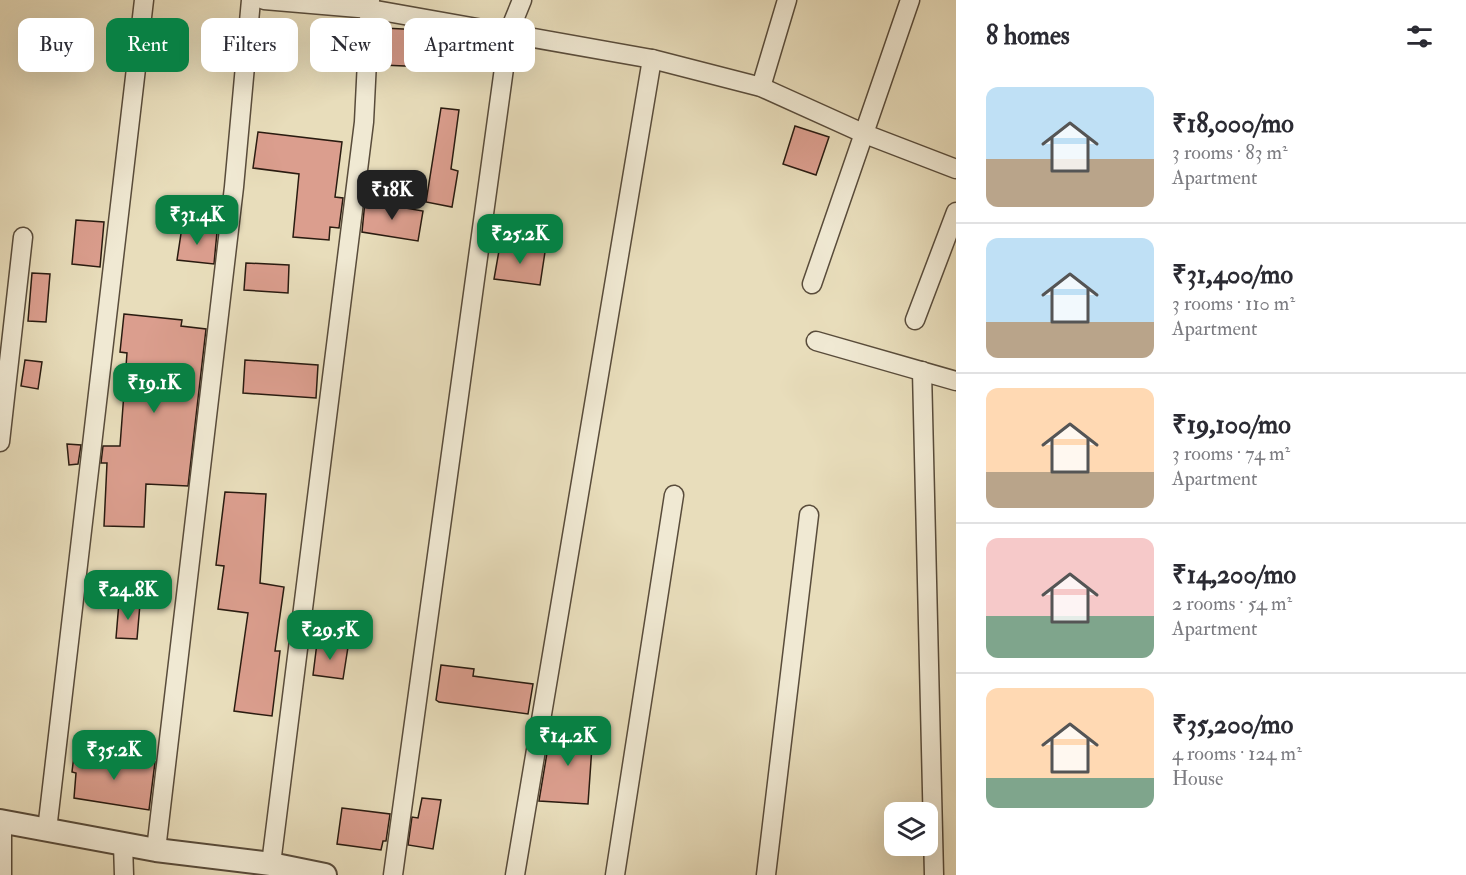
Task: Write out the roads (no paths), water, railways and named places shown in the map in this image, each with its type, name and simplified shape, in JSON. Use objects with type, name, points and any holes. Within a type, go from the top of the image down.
[{"type":"street","points":[[47,830],[144,0]]},
{"type":"street","points":[[156,850],[234,187],[252,0]]},
{"type":"street","points":[[264,0],[370,4],[440,18]]},
{"type":"street","points":[[515,18],[522,0]]},
{"type":"street","points":[[761,87],[787,0]]},
{"type":"street","points":[[812,284],[910,0]]},
{"type":"street","points":[[262,868],[364,122],[370,4]]},
{"type":"street","points":[[535,37],[652,59],[761,87],[865,134],[956,169]]},
{"type":"street","points":[[515,875],[652,59]]},
{"type":"street","points":[[393,875],[503,72]]},
{"type":"street","points":[[915,320],[956,212]]},
{"type":"street","points":[[0,441],[23,237]]},
{"type":"street","points":[[816,341],[956,381]]},
{"type":"street","points":[[922,371],[934,875]]},
{"type":"street","points":[[615,875],[674,495]]},
{"type":"street","points":[[766,875],[809,515]]},
{"type":"street","points":[[2,875],[1,821],[262,868],[325,875]]},
{"type":"street","points":[[123,844],[124,875]]}]
